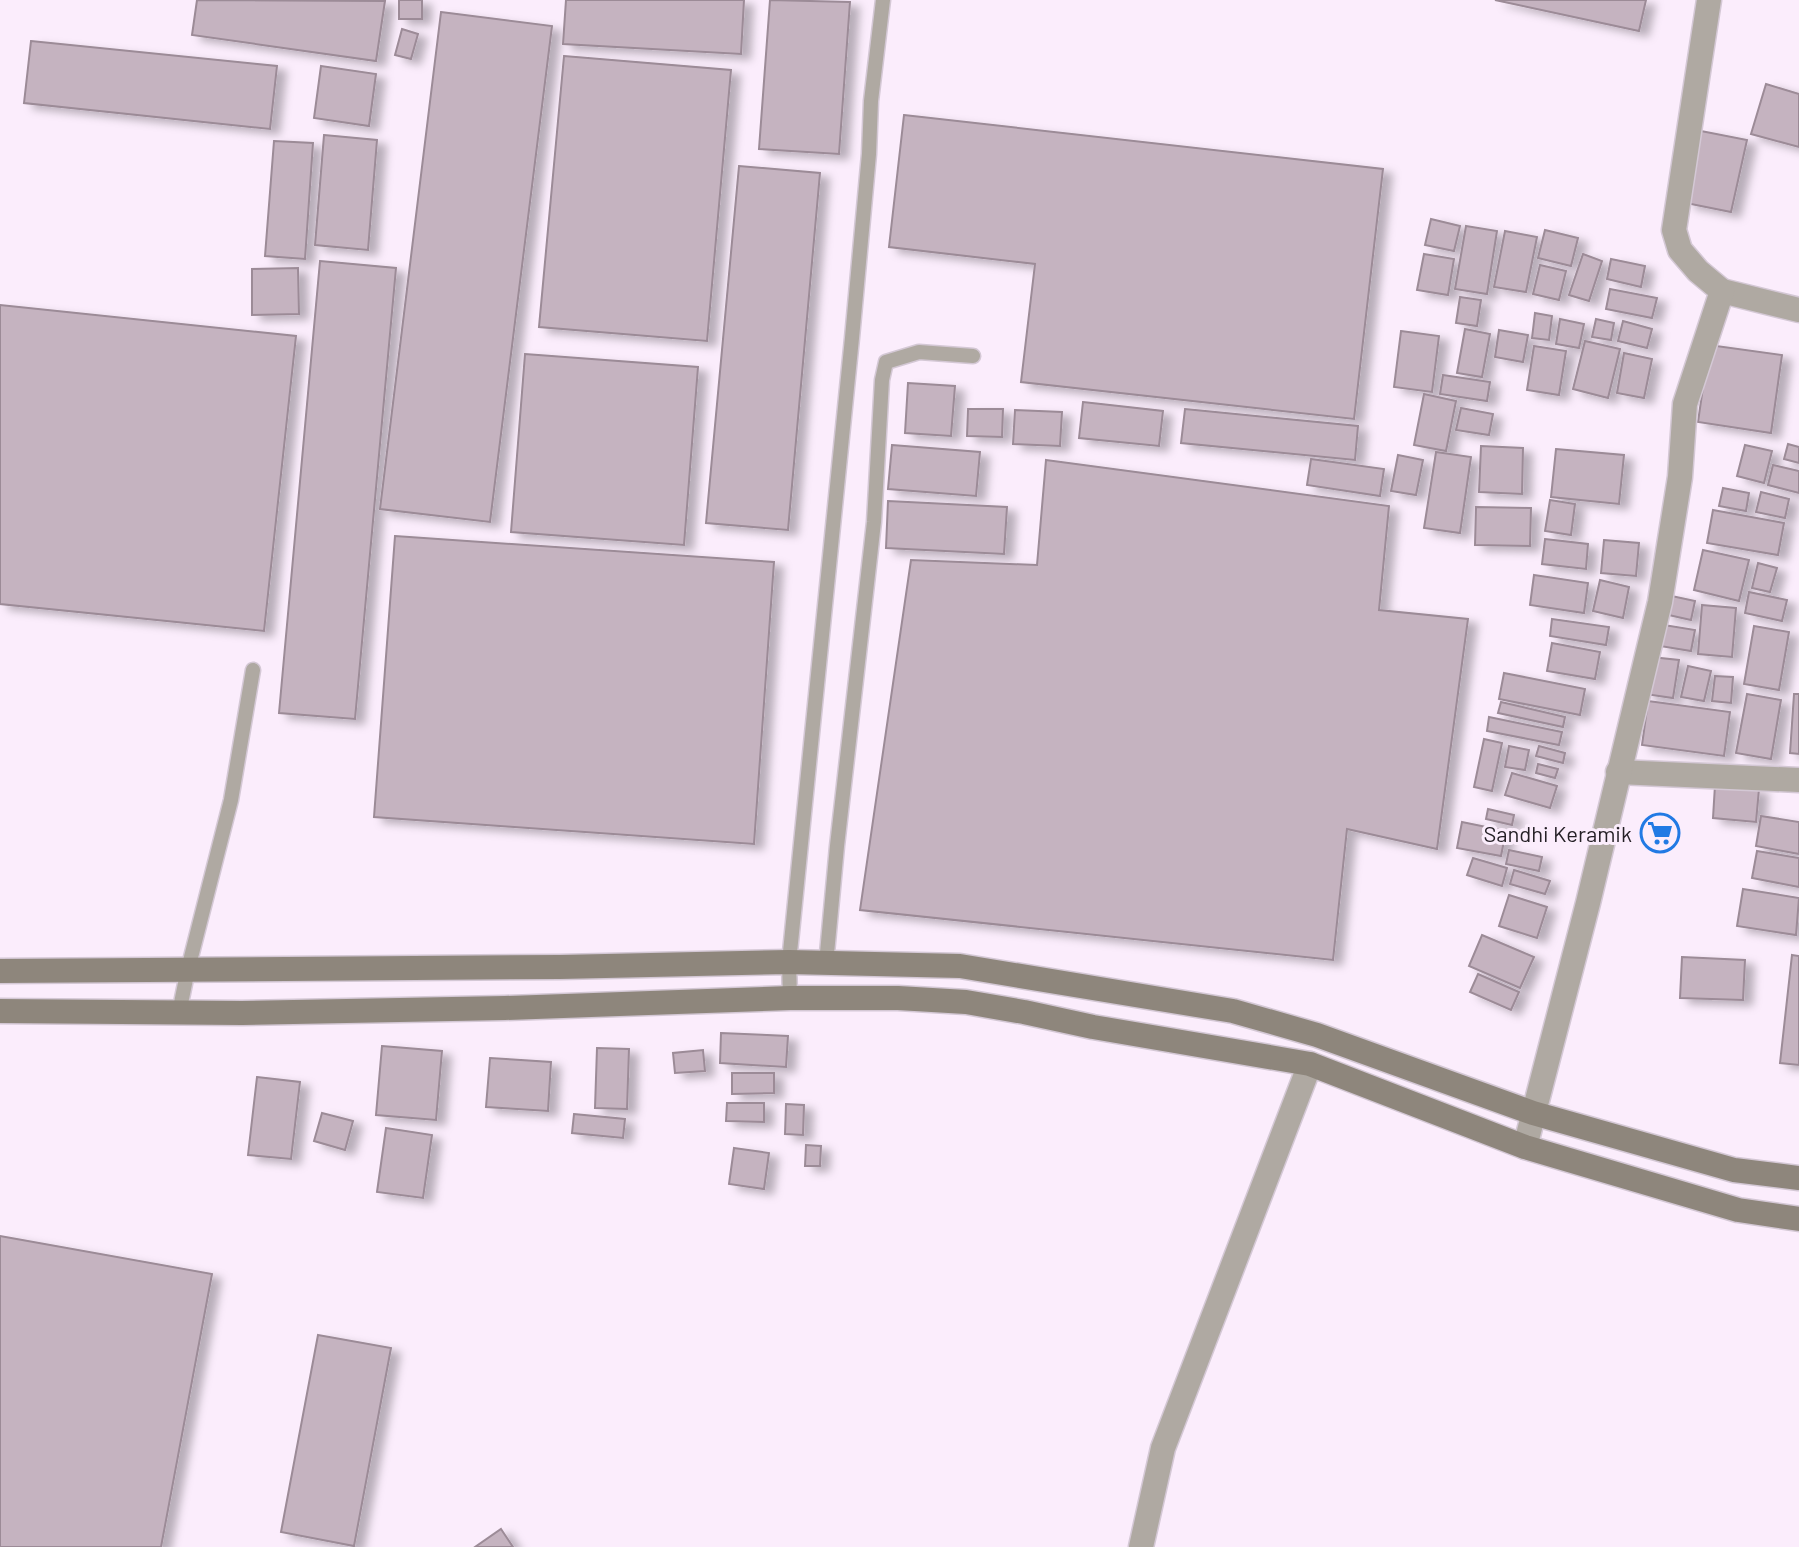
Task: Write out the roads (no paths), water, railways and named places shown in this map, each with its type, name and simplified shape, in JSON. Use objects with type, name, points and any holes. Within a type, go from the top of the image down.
[{"type":"street","points":[[1709,0],[1674,230],[1680,250],[1698,271],[1722,291],[1799,310]]},
{"type":"street","points":[[1525,1147],[1588,903],[1660,602],[1680,477],[1685,404],[1722,291]]},
{"type":"street","points":[[1618,772],[1799,780]]},
{"type":"street","points":[[0,971],[789,962],[960,966],[1233,1011],[1317,1035],[1533,1113],[1734,1170],[1799,1178]]},
{"type":"street","points":[[0,1011],[179,1013],[505,1008],[790,998],[898,998],[966,1002],[1310,1064],[1525,1147],[1738,1210],[1799,1219]]},
{"type":"street","points":[[1141,1547],[1163,1448],[1310,1064]]},
{"type":"lane","points":[[790,998],[789,962],[883,0]]},
{"type":"lane","points":[[826,964],[874,522],[882,380],[886,362],[919,352],[973,356]]},
{"type":"lane","points":[[179,1013],[231,800],[253,670]]},
{"type":"place","name":"Sandhi Keramik","points":[[1660,833]]}]
